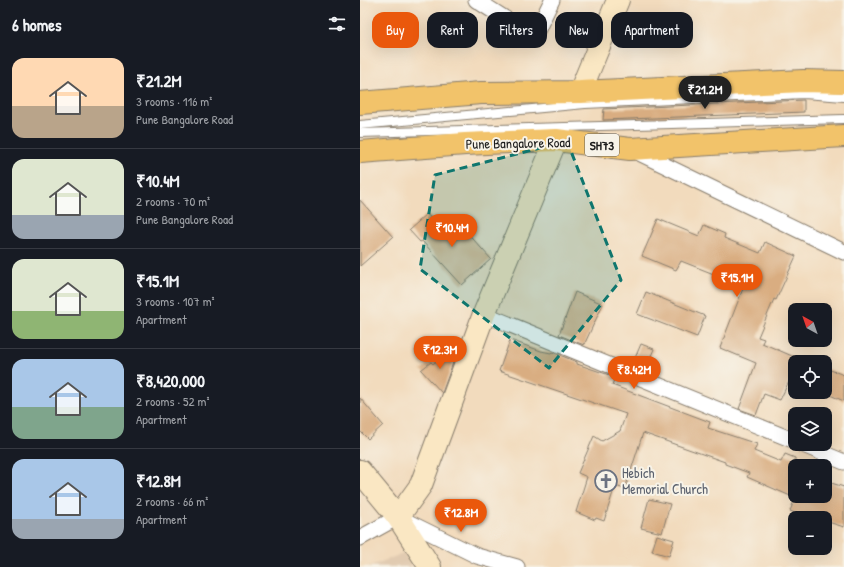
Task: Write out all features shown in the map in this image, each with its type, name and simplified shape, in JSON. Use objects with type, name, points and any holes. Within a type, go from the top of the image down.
[{"type":"main road","points":[[360,103],[481,93],[580,92],[803,82],[844,82]]},
{"type":"main road","name":"Pune Bangalore Road","points":[[360,152],[465,144],[556,140],[630,149],[844,136]]},
{"type":"street","points":[[476,0],[534,37],[552,0]]},
{"type":"street","points":[[580,92],[618,0]]},
{"type":"street","points":[[360,538],[398,517],[421,485],[484,314],[556,140]]},
{"type":"street","points":[[630,149],[844,252]]},
{"type":"street","points":[[484,314],[788,439]]},
{"type":"street","points":[[818,451],[844,462]]},
{"type":"street","points":[[360,471],[398,517],[430,567]]},
{"type":"street","points":[[398,517],[477,556],[517,567]]},
{"type":"lane","points":[[360,125],[585,104],[804,94],[844,97]]},
{"type":"lane","points":[[360,133],[844,118]]},
{"type":"highlighted area","points":[[567,141],[621,280],[549,368],[420,269],[435,175]]},
{"type":"shaded area","points":[[404,553],[411,567],[368,567]]},
{"type":"building","points":[[804,100],[804,112],[603,120],[604,109]]},
{"type":"building","points":[[360,200],[393,237],[360,266]]},
{"type":"building","points":[[427,214],[442,231],[455,219],[491,259],[462,285],[422,241],[420,242],[409,230]]},
{"type":"building","points":[[658,219],[699,236],[704,225],[725,234],[724,238],[760,253],[765,242],[796,256],[776,300],[774,299],[758,337],[764,339],[762,343],[790,355],[788,355],[788,383],[780,400],[764,394],[756,415],[739,409],[756,363],[720,348],[744,286],[681,261],[676,270],[642,256]]},
{"type":"building","points":[[575,292],[603,304],[584,345],[559,335]]},
{"type":"building","points":[[646,292],[705,316],[697,337],[637,314]]},
{"type":"building","points":[[510,340],[541,351],[552,352],[577,362],[577,364],[615,377],[612,385],[710,422],[708,428],[757,444],[754,451],[781,462],[785,454],[795,458],[788,459],[788,495],[747,477],[749,473],[725,464],[725,462],[643,433],[625,489],[615,486],[604,521],[596,518],[595,520],[576,512],[587,477],[578,473],[594,436],[602,441],[620,431],[626,414],[499,371]]},
{"type":"building","points":[[641,344],[654,349],[645,370],[632,365]]},
{"type":"building","points":[[449,350],[455,357],[442,393],[421,370],[431,362],[433,364]]},
{"type":"building","points":[[832,371],[844,375],[844,401],[832,396]]},
{"type":"building","points":[[360,398],[383,425],[368,439],[360,431]]},
{"type":"building","points":[[832,483],[844,487],[844,527],[832,523],[832,511],[790,511],[793,503],[832,503]]},
{"type":"building","points":[[649,499],[670,504],[662,533],[641,528]]},
{"type":"building","points":[[657,535],[674,540],[669,556],[652,551]]},
{"type":"place","name":"Hebich Memorial Church","points":[[606,481]]}]
